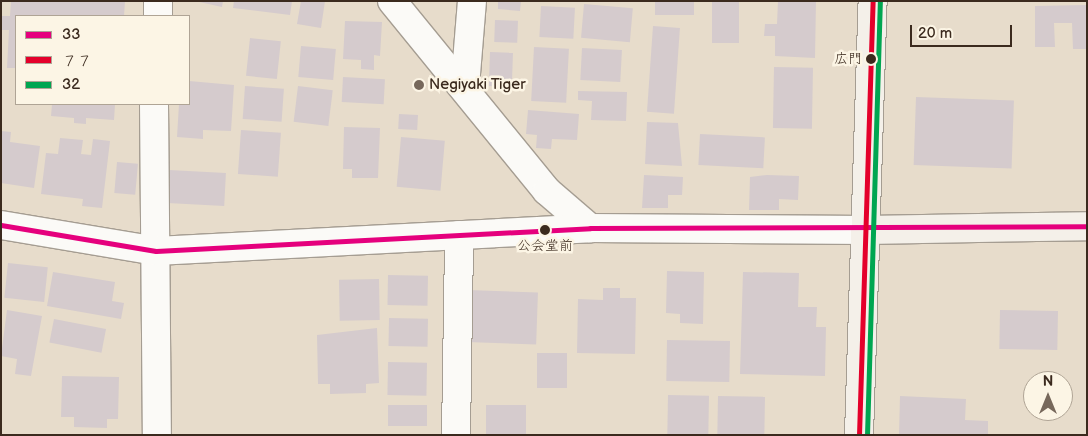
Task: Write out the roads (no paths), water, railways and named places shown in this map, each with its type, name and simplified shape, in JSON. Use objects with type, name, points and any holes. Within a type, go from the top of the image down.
[{"type":"main road","points":[[859,435],[873,1]]},
{"type":"main road","points":[[867,230],[1087,226]]},
{"type":"street","points":[[158,1],[158,15]]},
{"type":"street","points":[[392,1],[466,86],[547,191],[590,228]]},
{"type":"street","points":[[466,86],[472,1]]},
{"type":"street","points":[[154,105],[157,435]]},
{"type":"street","points":[[1,226],[156,251],[590,228],[867,230]]},
{"type":"street","points":[[456,435],[459,235]]},
{"type":"place","name":"広門","points":[[871,59]]},
{"type":"place","name":"Negiyaki Tiger","points":[[419,85]]},
{"type":"place","name":"公会堂前","points":[[545,230]]}]
